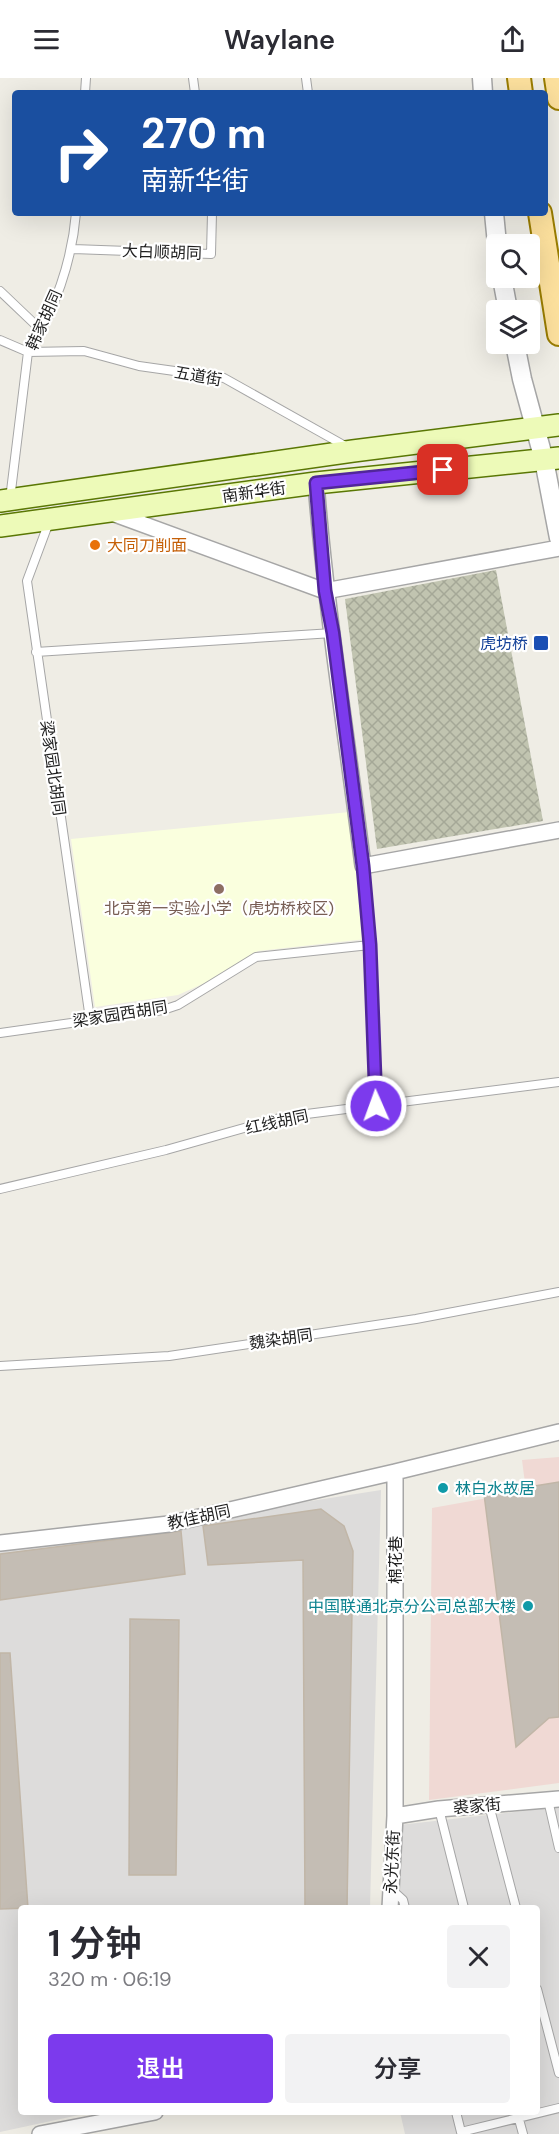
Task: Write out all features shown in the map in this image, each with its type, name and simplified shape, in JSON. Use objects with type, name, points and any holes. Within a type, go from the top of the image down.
[{"type":"main road","points":[[556,78],[559,98]]},
{"type":"main road","points":[[540,216],[559,334]]},
{"type":"main road","name":"南新华街","points":[[5,501],[559,424]]},
{"type":"main road","name":"南新华街","points":[[0,526],[316,483],[552,459]]},
{"type":"street","points":[[494,216],[496,234]]},
{"type":"street","points":[[518,354],[536,428],[552,459],[559,538]]},
{"type":"street","points":[[316,483],[325,591],[333,633],[363,866],[559,830]]},
{"type":"street","points":[[110,512],[325,591],[559,548]]},
{"type":"street","points":[[395,1472],[559,1432]]},
{"type":"street","name":"教佳胡同","points":[[0,1543],[169,1524],[395,1472]]},
{"type":"street","name":"棉花巷","points":[[395,1472],[395,1816]]},
{"type":"street","name":"裘家街","points":[[395,1816],[439,1809],[553,1799]]},
{"type":"street","name":"永光东街","points":[[390,1905],[395,1816]]},
{"type":"street","points":[[40,2134],[139,2115]]},
{"type":"lane","name":"韩家胡同","points":[[5,501],[28,351],[42,331],[73,249],[75,216]]},
{"type":"lane","name":"大白顺胡同","points":[[73,249],[211,254],[212,216]]},
{"type":"lane","points":[[0,291],[42,331]]},
{"type":"lane","points":[[0,340],[28,351]]},
{"type":"lane","name":"五道街","points":[[28,351],[84,351],[139,366],[224,378],[353,451]]},
{"type":"lane","name":"梁家园北胡同","points":[[50,519],[27,581],[90,1019]]},
{"type":"lane","points":[[36,652],[333,633]]},
{"type":"lane","points":[[363,866],[370,945],[376,1106]]},
{"type":"lane","name":"梁家园西胡同","points":[[0,1033],[163,1010],[178,1005],[256,957],[370,945]]},
{"type":"lane","name":"红线胡同","points":[[0,1189],[166,1150],[283,1117],[559,1082]]},
{"type":"lane","name":"魏染胡同","points":[[0,1366],[169,1356],[416,1319],[559,1292]]},
{"type":"lane","points":[[553,1799],[559,1848]]},
{"type":"lane","points":[[489,1805],[515,1905]]},
{"type":"lane","points":[[439,1809],[463,1905]]},
{"type":"lane","points":[[391,1888],[403,1900],[404,1905]]},
{"type":"lane","points":[[540,2000],[559,2073]]},
{"type":"lane","points":[[540,2111],[559,2108]]},
{"type":"lane","points":[[457,2115],[461,2132],[518,2115],[523,2134]]},
{"type":"shaded area","points":[[496,570],[543,821],[377,849],[345,599]]},
{"type":"shaded area","name":"北京第一实验小学（虎坊桥校区)","points":[[350,812],[366,939],[258,951],[209,981],[178,995],[95,1007],[71,839]]},
{"type":"shaded area","name":"中国联通北京分公司总部大楼","points":[[559,1457],[559,1783],[429,1800],[432,1508],[526,1491],[522,1460]]},
{"type":"shaded area","points":[[381,1490],[370,1905],[18,1905],[18,2115],[79,2115],[0,2132],[0,1550]]},
{"type":"shaded area","points":[[559,1807],[559,2134],[405,2134],[401,2115],[540,2115],[540,1905],[396,1905],[399,1825]]},
{"type":"building","name":"中国联通北京分公司总部大楼","points":[[559,1482],[559,1717],[549,1718],[516,1747],[484,1494]]},
{"type":"building","points":[[321,1509],[344,1526],[353,1551],[347,1905],[305,1905],[303,1560],[208,1565],[203,1526]]},
{"type":"building","points":[[181,1531],[185,1574],[0,1600],[0,1554]]},
{"type":"building","points":[[130,1619],[179,1620],[176,1875],[129,1875]]},
{"type":"building","points":[[0,1653],[10,1653],[28,1905],[18,1905],[18,1908],[0,1909]]},
{"type":"place","name":"大同刀削面","points":[[95,545]]},
{"type":"place","name":"虎坊桥","points":[[541,643]]},
{"type":"place","name":"北京第一实验小学（虎坊桥校区)","points":[[219,889]]},
{"type":"place","name":"林白水故居","points":[[443,1488]]},
{"type":"place","name":"中国联通北京分公司总部大楼","points":[[528,1606]]},
{"type":"route","points":[[376,1106],[370,945],[363,866],[333,633],[325,591],[316,483],[443,470]]}]
